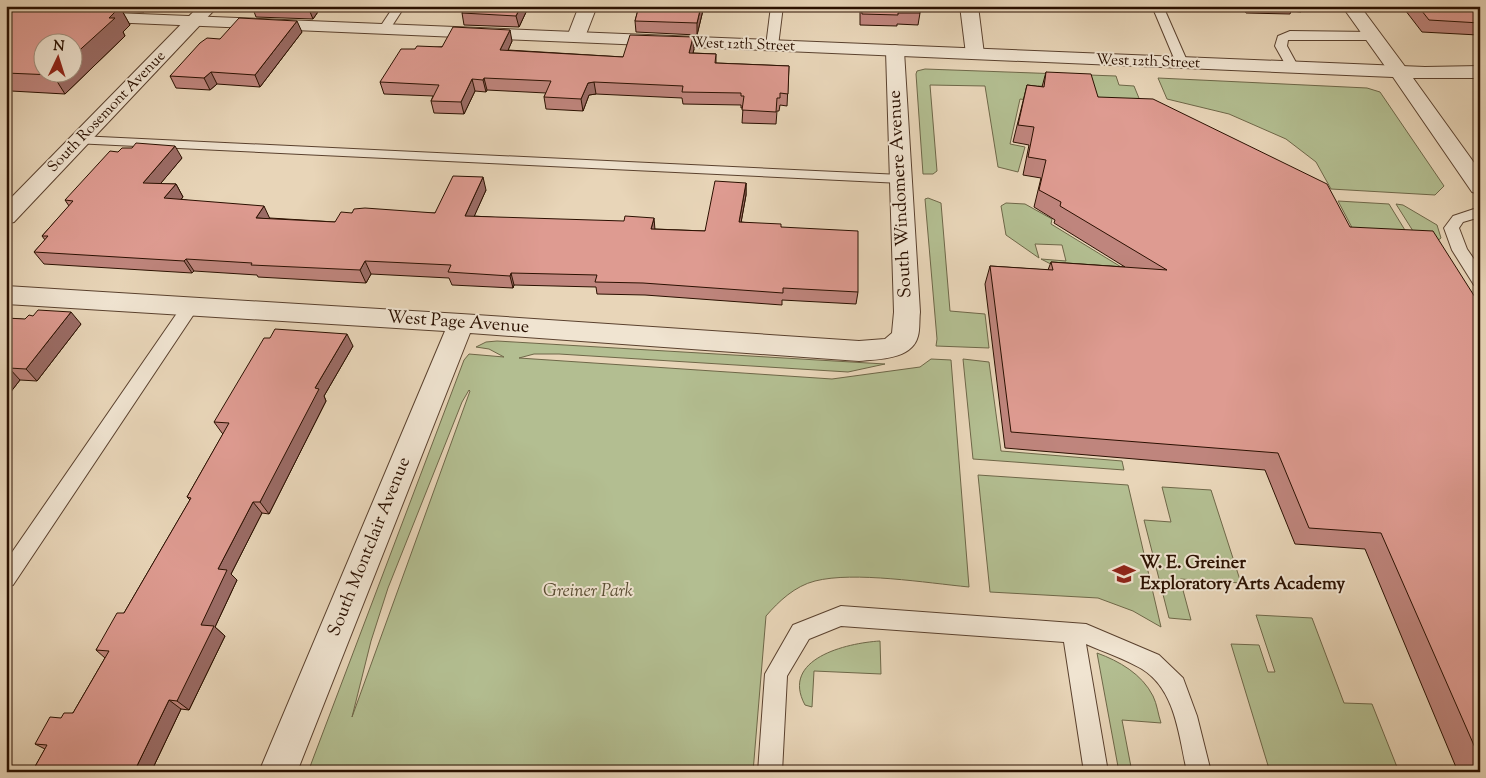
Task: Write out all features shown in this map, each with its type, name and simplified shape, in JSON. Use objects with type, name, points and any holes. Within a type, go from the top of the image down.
[{"type":"street","name":"South Rosemont Avenue","points":[[6,217],[209,6]]},
{"type":"street","points":[[576,37],[588,6]]},
{"type":"street","points":[[969,6],[975,54]]},
{"type":"street","points":[[1351,6],[1480,187]]},
{"type":"street","name":"West 12th Street","points":[[77,16],[1293,68],[1399,72],[1480,72]]},
{"type":"street","name":"South Windomere Avenue","points":[[895,51],[907,312],[906,337]]},
{"type":"street","name":"West Page Avenue","points":[[6,295],[859,350],[891,348],[906,337]]},
{"type":"street","name":"South Montclair Avenue","points":[[278,772],[461,323]]},
{"type":"lane","points":[[384,30],[400,6]]},
{"type":"lane","points":[[772,46],[777,6]]},
{"type":"lane","points":[[1157,6],[1182,63]]},
{"type":"lane","points":[[1293,68],[1281,46],[1282,38],[1290,35],[1373,36]]},
{"type":"lane","points":[[79,140],[901,179]]},
{"type":"lane","points":[[1480,212],[1458,220],[1451,228],[1460,250],[1480,281]]},
{"type":"lane","points":[[6,578],[190,307]]},
{"type":"lane","points":[[770,772],[776,674],[800,632],[841,616],[1086,634],[1151,662],[1175,686],[1186,716],[1200,772]]},
{"type":"lane","points":[[1073,633],[1096,772]]},
{"type":"green space","points":[[925,69],[1116,76],[1119,85],[1134,86],[1143,108],[1093,106],[1087,89],[1038,86],[1035,101],[1020,99],[1010,144],[1025,147],[1018,172],[998,167],[985,86],[930,85],[937,171],[933,174],[923,174],[916,74],[917,71]]},
{"type":"green space","points":[[1158,78],[1367,88],[1380,92],[1444,186],[1435,195],[1331,189],[1316,162],[1286,139],[1229,114],[1167,99]]},
{"type":"green space","points":[[928,198],[941,203],[950,311],[985,314],[989,348],[936,346],[937,339],[925,199]]},
{"type":"green space","points":[[1338,201],[1389,204],[1411,240],[1357,237]]},
{"type":"green space","points":[[1006,203],[1025,204],[1052,219],[1051,224],[1144,281],[1074,276],[1041,259],[1066,261],[1062,245],[1035,244],[1039,258],[1006,235],[1001,206]]},
{"type":"green space","points":[[1396,204],[1403,205],[1437,225],[1441,238],[1432,245],[1418,239]]},
{"type":"green space","name":"Greiner Park","points":[[497,341],[885,364],[848,372],[559,354],[534,354],[519,358],[832,379],[920,367],[931,359],[951,360],[969,587],[870,577],[831,578],[801,586],[782,600],[766,616],[753,772],[308,772],[464,360],[469,354],[504,357],[489,349],[476,347],[486,342]],"holes":[[[470,391],[352,717],[371,641],[388,588],[462,402]]]},
{"type":"green space","points":[[963,359],[989,362],[1001,451],[1122,461],[1124,470],[973,459]]},
{"type":"green space","points":[[978,475],[1128,485],[1161,627],[1133,611],[1098,598],[990,592]]},
{"type":"green space","points":[[1162,487],[1211,490],[1241,583],[1180,579],[1191,620],[1169,618],[1144,520],[1171,522]]},
{"type":"green space","points":[[1256,615],[1312,618],[1344,703],[1372,704],[1399,772],[1270,772],[1231,644],[1259,645],[1268,672],[1275,672]]},
{"type":"green space","points":[[880,641],[881,674],[814,671],[812,707],[805,705],[800,689],[801,676],[809,665],[820,656],[835,650],[850,645]]},
{"type":"green space","points":[[1097,653],[1129,669],[1143,681],[1156,702],[1161,723],[1122,720],[1132,772],[1119,772]]},
{"type":"building","points":[[6,6],[120,7],[109,18],[115,18],[82,48],[82,32],[32,32],[32,74],[6,73],[6,66],[11,62],[6,62]]},
{"type":"building","points":[[466,6],[521,6],[516,16],[462,13]]},
{"type":"building","points":[[639,6],[701,6],[697,23],[635,21]]},
{"type":"building","points":[[861,6],[919,6],[920,13],[898,13],[898,15],[862,14]]},
{"type":"building","points":[[1418,6],[1471,6],[1480,16],[1480,23],[1429,20]]},
{"type":"building","points":[[239,18],[297,21],[255,75],[211,72],[204,78],[170,76],[200,43],[207,38],[220,39]]},
{"type":"building","points":[[453,27],[510,30],[500,50],[623,57],[630,35],[693,37],[689,53],[716,54],[715,63],[789,66],[788,94],[780,93],[780,98],[777,98],[776,112],[742,110],[744,96],[741,96],[741,93],[682,92],[683,86],[594,82],[588,83],[581,99],[544,97],[551,81],[484,78],[483,80],[472,79],[461,102],[431,101],[439,85],[380,82],[401,49],[415,49],[417,46],[442,47]]},
{"type":"building","points":[[1046,72],[1091,74],[1098,97],[1153,99],[1327,184],[1350,227],[1433,231],[1480,305],[1480,759],[1381,533],[1309,528],[1278,453],[1011,432],[990,266],[1053,270],[1051,262],[1167,270],[1060,206],[1061,202],[1039,190],[1046,160],[1028,157],[1034,127],[1018,125],[1027,85],[1044,87]]},
{"type":"building","points":[[136,143],[175,146],[143,183],[176,184],[164,198],[264,206],[256,218],[335,222],[341,212],[352,213],[354,209],[365,208],[435,213],[453,176],[483,177],[465,216],[624,221],[625,216],[654,218],[651,229],[705,231],[715,181],[746,183],[739,222],[781,224],[781,227],[858,231],[858,292],[783,288],[783,293],[643,283],[595,282],[597,275],[511,273],[510,276],[448,272],[451,265],[365,261],[360,270],[34,252],[48,236],[42,236],[73,201],[65,200],[110,151],[118,152],[122,148],[132,148]]},
{"type":"building","points":[[38,310],[71,312],[26,369],[9,368],[6,371],[6,318],[25,319],[29,315],[33,316]]},
{"type":"building","points":[[275,329],[347,334],[315,388],[319,389],[260,502],[253,502],[218,569],[227,570],[201,625],[214,626],[177,701],[169,700],[134,772],[32,772],[47,745],[35,744],[50,717],[61,718],[64,713],[73,713],[109,651],[96,650],[117,613],[124,613],[191,498],[187,497],[229,423],[214,422],[264,338],[270,338]]},
{"type":"place","name":"W. E. Greiner Exploratory Arts Academy","points":[[1124,574]]}]
